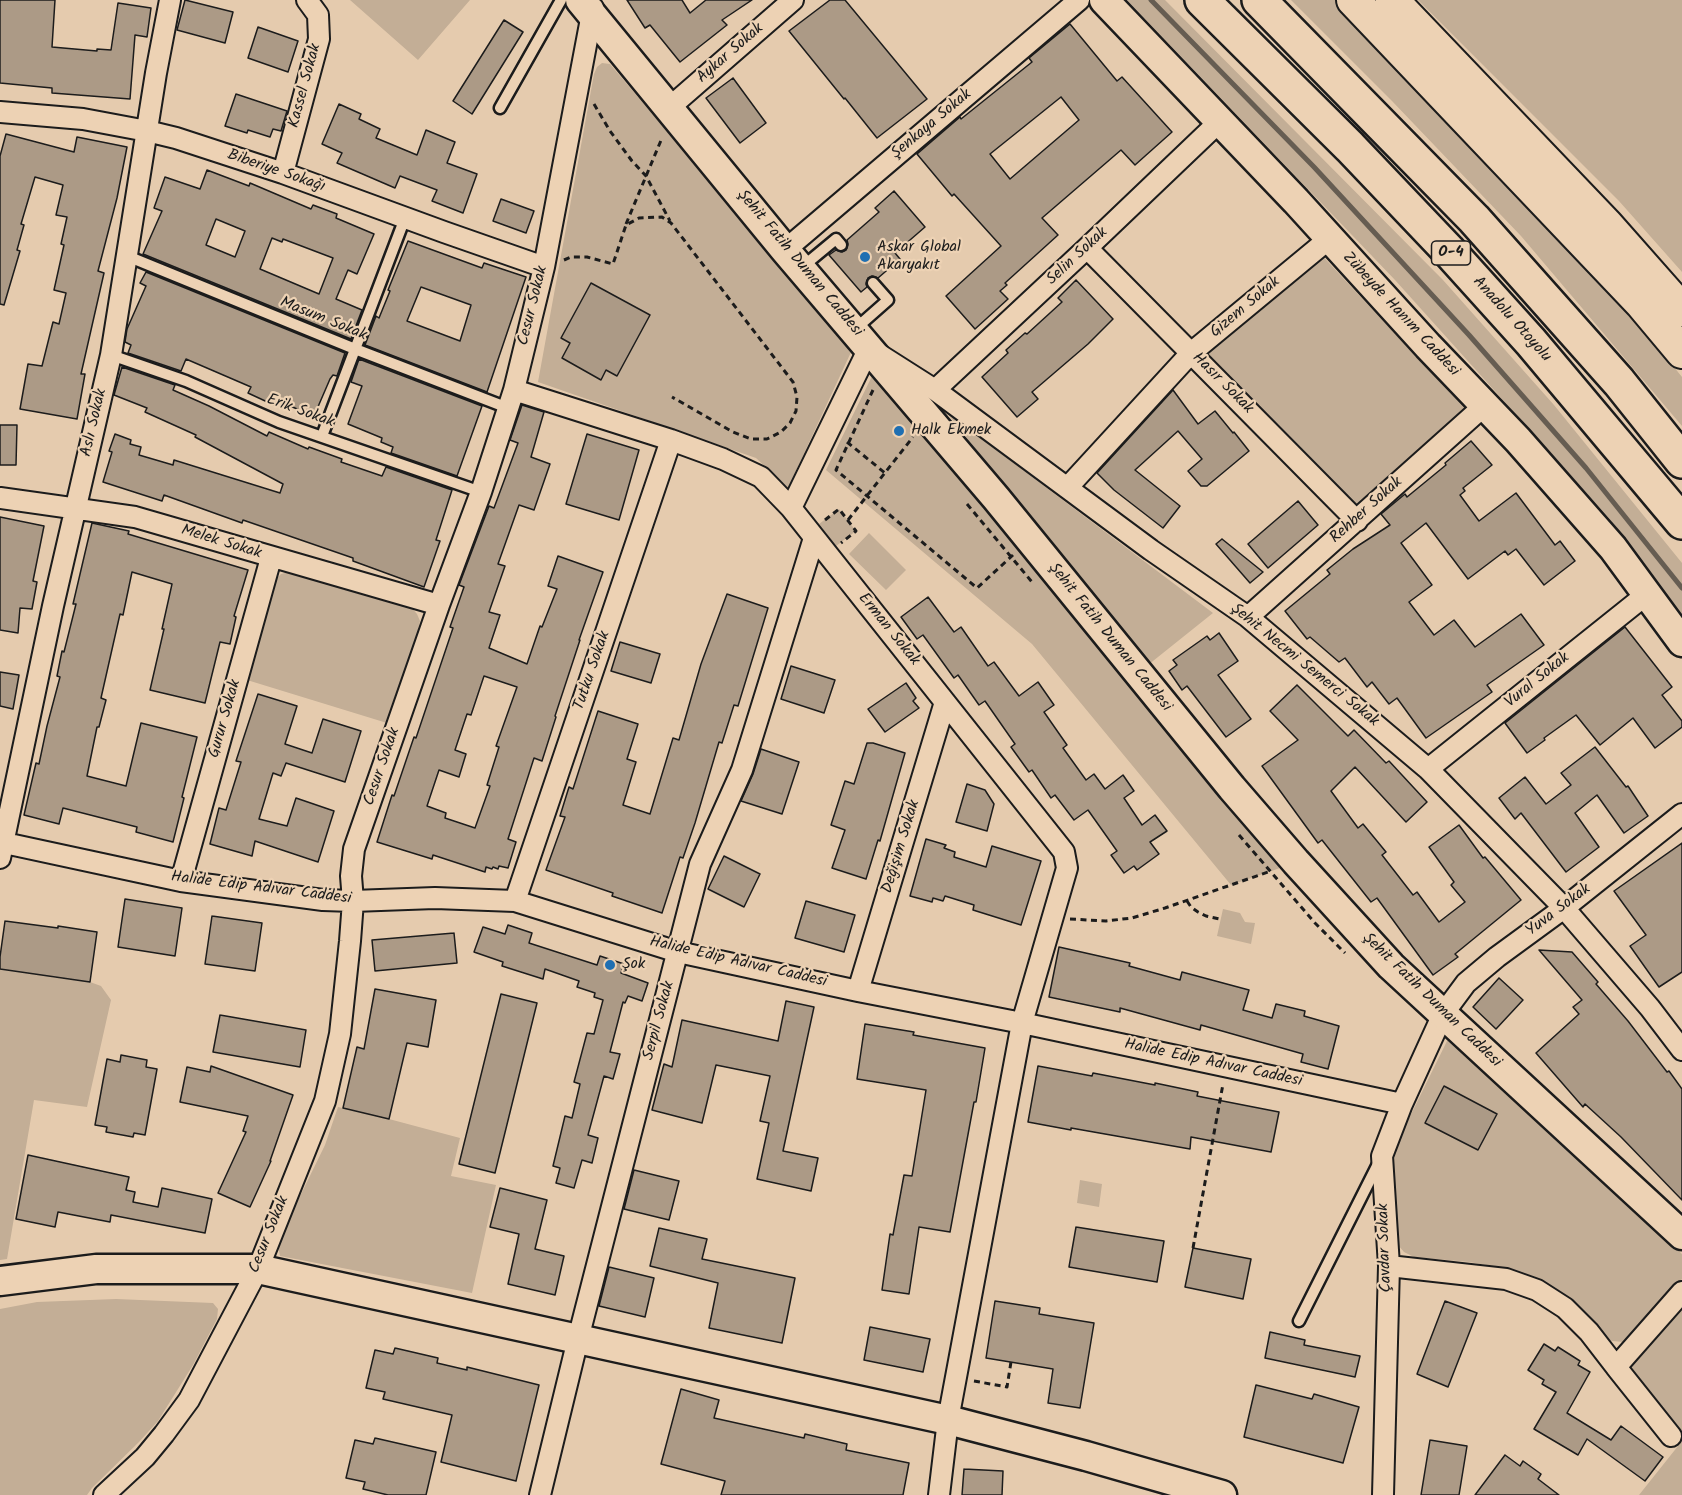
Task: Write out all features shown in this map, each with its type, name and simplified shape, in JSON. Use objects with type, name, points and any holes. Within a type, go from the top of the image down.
[{"type":"highway","name":"Anadolu Otoyolu","points":[[1202,0],[1350,147],[1463,267],[1531,342],[1682,522]]},
{"type":"highway","name":"O-4","points":[[1259,0],[1474,219],[1619,382],[1682,461]]},
{"type":"main road","points":[[1353,0],[1641,303],[1682,352]]},
{"type":"main road","points":[[1392,0],[1598,217],[1682,310]]},
{"type":"street","name":"Aslı Sokak","points":[[1,848],[53,606],[111,355],[156,73],[170,0]]},
{"type":"street","name":"Kassel Sokak","points":[[283,173],[319,39],[318,15],[307,0]]},
{"type":"street","name":"Aykar Sokak","points":[[671,110],[794,0]]},
{"type":"street","name":"Şenkaya Sokak","points":[[793,259],[1079,0]]},
{"type":"street","name":"Zübeyde Hanım Caddesi","points":[[1104,0],[1518,440],[1605,540],[1682,642]]},
{"type":"street","name":"Şehit Fatih Duman Caddesi","points":[[589,5],[671,110],[861,339],[1020,548],[1296,862],[1391,966],[1682,1235]]},
{"type":"street","name":"Cesur Sokak","points":[[104,1495],[145,1456],[189,1400],[258,1269],[325,1101],[340,1034],[350,941],[353,901],[351,876],[354,849],[481,492],[511,399],[544,267],[580,82],[589,5]]},
{"type":"street","name":"Biberiye Sokağı","points":[[0,112],[83,119],[147,130],[176,138],[283,173],[544,267]]},
{"type":"street","name":"Selin Sokak","points":[[935,390],[1219,122]]},
{"type":"street","name":"Gizem Sokak","points":[[1067,488],[1191,353],[1330,238]]},
{"type":"street","name":"Hasır Sokak","points":[[1088,248],[1357,521]]},
{"type":"street","name":"Şehit Necmi Semerci Sokak","points":[[861,339],[935,390],[1151,550],[1248,617],[1428,768],[1564,908],[1650,1008],[1682,1050]]},
{"type":"street","points":[[791,508],[830,428],[861,339]]},
{"type":"street","name":"Erman Sokak","points":[[511,399],[671,440],[723,459],[761,477],[791,508],[1064,852],[1067,867],[1022,1023],[948,1420],[939,1495]]},
{"type":"street","name":"Rehber Sokak","points":[[1248,617],[1485,405]]},
{"type":"street","name":"Tutku Sokak","points":[[515,902],[671,440]]},
{"type":"street","name":"Melek Sokak","points":[[0,498],[135,517],[439,605]]},
{"type":"street","name":"Serpil Sokak","points":[[540,1495],[700,864],[742,770],[816,541]]},
{"type":"street","name":"Gurur Sokak","points":[[181,880],[271,558]]},
{"type":"street","name":"Vural Sokak","points":[[1428,768],[1647,594]]},
{"type":"street","name":"Değişim Sokak","points":[[858,991],[945,702]]},
{"type":"street","name":"Yuva Sokak","points":[[1443,1014],[1466,983],[1497,957],[1564,908],[1682,814]]},
{"type":"street","name":"Halide Edip Adıvar Caddesi","points":[[1,848],[181,880],[323,900],[435,898],[515,902],[678,952],[1402,1104]]},
{"type":"street","name":"Çavdar Sokak","points":[[1383,1495],[1389,1266],[1382,1156],[1402,1104],[1443,1014]]},
{"type":"street","points":[[1389,1266],[1506,1279],[1537,1290],[1565,1308],[1588,1332],[1671,1436]]},
{"type":"street","points":[[0,1281],[96,1269],[258,1269],[948,1420],[1222,1495]]},
{"type":"street","points":[[1616,1367],[1682,1292]]},
{"type":"lane","points":[[500,108],[561,0]]},
{"type":"lane","points":[[322,436],[405,218]]},
{"type":"lane","points":[[793,259],[836,239],[841,245]]},
{"type":"lane","name":"Masum Sokak","points":[[127,256],[355,349],[511,399]]},
{"type":"lane","points":[[861,339],[888,300],[873,283]]},
{"type":"lane","name":"Erik Sokak","points":[[111,355],[186,381],[279,422],[481,492]]},
{"type":"lane","points":[[1299,1321],[1382,1156]]},
{"type":"path","points":[[580,82],[610,131],[646,176],[671,223],[793,382],[797,397],[796,411],[790,423],[781,432],[767,439],[751,439],[733,432],[672,397]]},
{"type":"path","points":[[544,267],[571,257],[588,257],[612,264],[671,110]]},
{"type":"path","points":[[626,225],[639,218],[650,217],[662,217],[671,223]]},
{"type":"path","points":[[880,396],[873,388],[836,470],[977,588],[1020,548],[966,502]]},
{"type":"path","points":[[830,428],[885,473]]},
{"type":"path","points":[[848,520],[913,437],[906,429]]},
{"type":"path","points":[[839,509],[856,531],[816,541],[839,509]]},
{"type":"path","points":[[1052,918],[1106,921],[1132,918],[1296,862]]},
{"type":"path","points":[[1187,901],[1198,912],[1220,919]]},
{"type":"path","points":[[1192,1248],[1226,1067]]},
{"type":"path","points":[[956,1377],[1007,1387],[1011,1362]]},
{"type":"shaded area","points":[[350,0],[470,0],[418,60]]},
{"type":"shaded area","points":[[1127,0],[1165,0],[1443,280],[1554,405],[1682,563],[1682,616],[1609,518],[1395,280]]},
{"type":"shaded area","points":[[1291,0],[1335,0],[1620,300],[1682,377],[1682,426],[1521,236],[1392,101]]},
{"type":"shaded area","points":[[1418,0],[1682,0],[1682,272],[1619,201]]},
{"type":"shaded area","points":[[602,63],[610,64],[852,350],[788,488],[756,458],[538,382],[594,74]]},
{"type":"shaded area","points":[[1317,250],[1464,408],[1356,505],[1200,346]]},
{"type":"shaded area","points":[[875,370],[1280,868],[1231,885],[1032,644],[826,470]]},
{"type":"shaded area","points":[[947,413],[1213,613],[1148,665]]},
{"type":"shaded area","points":[[839,509],[856,531],[836,546],[819,524]]},
{"type":"shaded area","points":[[869,533],[906,570],[886,590],[849,554]]},
{"type":"shaded area","points":[[289,572],[410,606],[417,614],[420,621],[416,639],[387,723],[247,680],[276,579],[281,574]]},
{"type":"shaded area","points":[[1223,909],[1240,913],[1245,922],[1255,923],[1251,944],[1217,936]]},
{"type":"shaded area","points":[[41,961],[52,963],[50,977],[90,982],[101,986],[111,1000],[87,1107],[34,1100],[7,1259],[0,1260],[0,969],[39,975]]},
{"type":"shaded area","points":[[1447,1041],[1452,1041],[1682,1254],[1682,1279],[1653,1316],[1624,1342],[1612,1341],[1602,1336],[1518,1273],[1469,1262],[1414,1257],[1404,1252],[1398,1245],[1391,1155]]},
{"type":"shaded area","points":[[338,1107],[460,1138],[451,1176],[496,1185],[472,1293],[280,1256],[278,1246],[283,1231],[325,1145]]},
{"type":"shaded area","points":[[1080,1180],[1102,1184],[1099,1207],[1077,1203]]},
{"type":"shaded area","points":[[116,1299],[213,1303],[218,1309],[217,1319],[193,1365],[158,1421],[87,1495],[0,1495],[0,1309],[37,1302]]},
{"type":"shaded area","points":[[1682,1305],[1682,1433],[1631,1368],[1648,1342]]},
{"type":"shaded area","points":[[1682,1441],[1682,1495],[1639,1495]]},
{"type":"building","points":[[0,0],[55,0],[52,47],[97,51],[97,49],[111,50],[118,3],[151,8],[147,37],[135,35],[130,99],[52,93],[52,88],[0,83]]},
{"type":"building","points":[[185,0],[233,12],[225,43],[177,30]]},
{"type":"building","points":[[627,0],[682,0],[690,13],[706,0],[752,0],[722,20],[727,25],[680,62],[650,25],[645,28]]},
{"type":"building","points":[[830,0],[845,0],[927,99],[877,138],[789,31]]},
{"type":"building","points":[[504,20],[523,32],[472,114],[453,101]]},
{"type":"building","points":[[1070,24],[1117,81],[1122,77],[1172,132],[1135,165],[1121,150],[1042,218],[1058,235],[1005,283],[1007,285],[1000,291],[1008,299],[975,329],[946,296],[1001,246],[954,194],[952,196],[917,154],[960,117],[961,119],[1032,62],[1029,58]],"holes":[[[1061,97],[1079,120],[1010,179],[990,154]]]},
{"type":"building","points":[[258,27],[298,41],[288,72],[248,58]]},
{"type":"building","points":[[733,78],[766,123],[740,143],[706,98]]},
{"type":"building","points":[[236,94],[287,111],[281,131],[273,129],[270,137],[225,126]]},
{"type":"building","points":[[339,104],[361,114],[359,119],[380,129],[376,138],[417,155],[426,130],[455,142],[447,163],[477,174],[463,213],[432,201],[437,190],[400,176],[395,188],[337,163],[342,153],[322,144]]},
{"type":"building","points":[[6,134],[74,152],[77,137],[127,147],[117,198],[98,271],[104,273],[81,374],[85,374],[77,419],[20,409],[28,364],[42,366],[53,322],[59,324],[66,293],[54,290],[64,245],[61,244],[67,217],[56,215],[63,185],[35,177],[21,224],[24,225],[17,250],[20,251],[4,305],[0,304],[0,156]]},
{"type":"building","points":[[207,170],[249,186],[250,183],[311,209],[313,205],[337,214],[336,218],[374,234],[357,274],[348,270],[336,299],[362,310],[351,339],[143,254],[162,211],[154,208],[165,177],[200,189]],"holes":[[[216,219],[245,231],[235,257],[206,245]],[[272,238],[282,242],[283,239],[333,258],[319,294],[260,269]]]},
{"type":"building","points":[[894,191],[925,227],[895,253],[900,259],[878,278],[872,276],[868,278],[867,287],[861,292],[829,255],[836,250],[842,252],[846,250],[847,240],[879,212],[875,208]]},
{"type":"building","points":[[501,199],[534,211],[526,233],[493,221]]},
{"type":"building","points":[[408,241],[482,268],[484,263],[526,277],[487,392],[365,345],[376,316],[379,318],[390,291],[388,290]],"holes":[[[421,287],[471,305],[460,341],[407,321]]]},
{"type":"building","points":[[146,272],[345,353],[337,376],[333,375],[330,379],[314,416],[278,401],[276,406],[248,393],[251,387],[186,359],[181,371],[128,353],[131,345],[125,342],[127,329],[146,286],[140,283]]},
{"type":"building","points":[[1076,280],[1113,319],[1088,344],[1032,392],[1038,399],[1017,417],[982,377],[1008,353],[1006,350],[1062,302],[1058,298]]},
{"type":"building","points":[[591,283],[650,315],[617,376],[606,370],[601,380],[562,358],[570,343],[561,338]]},
{"type":"building","points":[[359,359],[482,406],[457,476],[391,453],[393,447],[381,442],[382,438],[348,424],[362,386],[351,382]]},
{"type":"building","points":[[122,367],[175,385],[173,390],[267,436],[269,432],[308,449],[309,447],[342,459],[341,462],[382,476],[386,467],[452,490],[436,540],[440,541],[424,587],[353,561],[353,558],[243,520],[242,523],[164,495],[162,501],[103,482],[115,434],[131,440],[130,444],[141,447],[139,455],[173,465],[174,460],[280,493],[283,484],[195,437],[196,435],[145,412],[147,408],[114,395]]},
{"type":"building","points":[[1173,390],[1198,424],[1215,411],[1249,451],[1207,486],[1201,486],[1188,471],[1202,459],[1178,431],[1135,470],[1180,506],[1163,528],[1114,490],[1097,473]]},
{"type":"building","points":[[522,405],[544,412],[531,457],[550,464],[534,510],[519,505],[498,564],[505,566],[489,612],[500,615],[489,648],[527,664],[540,626],[542,627],[557,589],[548,586],[558,556],[603,572],[579,640],[542,761],[534,758],[508,839],[516,842],[508,868],[486,867],[485,872],[433,855],[432,859],[377,842],[392,795],[394,796],[414,737],[416,738],[453,628],[450,627],[464,587],[459,585],[489,506],[494,508],[518,443],[510,440]],"holes":[[[484,676],[517,687],[496,746],[499,747],[487,785],[490,786],[475,828],[445,818],[446,813],[427,806],[439,770],[459,777],[466,754],[455,750],[467,714],[471,715]]]},
{"type":"building","points":[[0,425],[17,425],[16,465],[0,465]]},
{"type":"building","points":[[587,434],[639,450],[619,520],[566,504]]},
{"type":"building","points":[[1471,441],[1492,465],[1463,488],[1465,491],[1460,495],[1479,521],[1516,493],[1555,545],[1560,541],[1575,561],[1544,585],[1516,549],[1508,555],[1505,551],[1468,579],[1426,523],[1401,543],[1432,585],[1409,602],[1434,635],[1454,620],[1475,647],[1521,614],[1544,645],[1487,685],[1492,692],[1426,738],[1397,698],[1389,704],[1372,682],[1367,687],[1345,658],[1339,662],[1310,637],[1307,639],[1285,611],[1330,574],[1327,570],[1353,549],[1390,525],[1381,514],[1405,494],[1407,497]]},
{"type":"building","points":[[1298,501],[1318,525],[1268,568],[1248,544]]},
{"type":"building","points":[[0,517],[44,526],[33,581],[37,582],[32,609],[20,608],[18,633],[0,630]]},
{"type":"building","points":[[92,523],[129,531],[128,534],[248,570],[234,616],[236,617],[230,644],[220,642],[205,703],[150,690],[172,584],[132,572],[123,615],[120,614],[101,698],[106,700],[99,727],[97,727],[87,776],[126,786],[141,723],[197,737],[173,842],[136,832],[137,827],[63,808],[59,824],[24,815],[60,677],[57,676],[62,651],[64,652],[76,604],[73,604]]},
{"type":"building","points":[[1222,539],[1263,572],[1250,583],[1216,544]]},
{"type":"building","points":[[727,594],[768,608],[738,706],[734,705],[722,743],[719,742],[695,823],[683,858],[680,857],[662,913],[546,870],[565,817],[560,816],[569,787],[573,789],[598,711],[638,724],[627,759],[636,762],[623,805],[650,814],[673,738],[679,740],[701,664]]},
{"type":"building","points":[[928,597],[954,632],[961,627],[988,666],[994,662],[1019,696],[1038,682],[1054,705],[1044,712],[1067,745],[1063,748],[1086,780],[1094,774],[1105,789],[1123,775],[1134,791],[1124,798],[1142,825],[1155,815],[1167,831],[1150,842],[1159,854],[1137,870],[1134,866],[1124,873],[1111,855],[1117,851],[1088,810],[1074,820],[1055,795],[1051,798],[1032,770],[1029,772],[1011,747],[1015,744],[985,701],[979,705],[958,675],[954,678],[923,635],[917,639],[901,617]]},
{"type":"building","points":[[1625,627],[1672,687],[1662,695],[1682,721],[1682,727],[1655,748],[1633,718],[1600,745],[1576,715],[1527,753],[1505,723]]},
{"type":"building","points":[[1219,633],[1238,661],[1218,675],[1251,719],[1226,737],[1187,686],[1182,690],[1169,671],[1177,665],[1173,660],[1207,636],[1210,640]]},
{"type":"building","points":[[620,642],[660,654],[651,683],[611,671]]},
{"type":"building","points":[[791,666],[835,680],[824,713],[781,699]]},
{"type":"building","points":[[0,672],[19,675],[13,709],[0,706]]},
{"type":"building","points":[[906,683],[916,698],[913,701],[919,708],[885,732],[868,709]]},
{"type":"building","points":[[1297,685],[1348,736],[1354,730],[1386,763],[1389,761],[1427,802],[1406,822],[1355,767],[1331,791],[1358,828],[1363,824],[1386,852],[1382,855],[1413,895],[1417,892],[1439,922],[1465,902],[1451,885],[1454,882],[1429,847],[1459,825],[1483,858],[1485,857],[1521,900],[1455,954],[1458,957],[1433,975],[1377,898],[1371,902],[1322,840],[1318,843],[1262,766],[1298,740],[1270,711]]},
{"type":"building","points":[[258,694],[297,706],[285,744],[312,753],[323,719],[361,731],[345,782],[286,763],[281,776],[273,773],[259,819],[287,826],[296,798],[334,811],[318,862],[255,841],[252,856],[210,844],[219,808],[226,810],[241,762],[236,761]]},
{"type":"building","points":[[867,743],[905,753],[880,841],[878,840],[866,879],[832,868],[845,830],[831,825],[845,781],[854,784]]},
{"type":"building","points":[[1595,747],[1626,787],[1628,786],[1648,816],[1624,833],[1597,795],[1575,813],[1599,847],[1566,872],[1521,813],[1515,819],[1499,798],[1525,777],[1546,804],[1571,785],[1561,773]]},
{"type":"building","points":[[761,749],[799,762],[782,814],[741,801]]},
{"type":"building","points":[[967,784],[985,790],[994,804],[987,831],[956,822]]},
{"type":"building","points":[[926,839],[946,845],[944,848],[955,852],[954,857],[986,867],[992,846],[1041,861],[1021,925],[973,910],[974,905],[945,896],[943,901],[933,898],[932,902],[910,896]]},
{"type":"building","points":[[1682,843],[1682,972],[1659,987],[1630,946],[1646,935],[1614,891]]},
{"type":"building","points":[[724,856],[760,874],[744,907],[708,889]]},
{"type":"building","points":[[125,899],[182,908],[175,956],[118,947]]},
{"type":"building","points":[[806,901],[855,915],[844,952],[795,938]]},
{"type":"building","points":[[212,916],[262,923],[255,971],[205,964]]},
{"type":"building","points":[[5,921],[97,932],[90,982],[0,969]]},
{"type":"building","points":[[508,925],[532,933],[529,943],[597,965],[600,956],[624,964],[621,973],[648,983],[642,1001],[628,996],[625,1003],[623,1002],[610,1052],[620,1054],[613,1079],[604,1076],[588,1135],[598,1138],[592,1163],[582,1160],[574,1188],[556,1183],[560,1168],[553,1166],[565,1116],[572,1118],[580,1084],[574,1082],[587,1033],[594,1034],[603,1000],[594,997],[595,993],[577,987],[579,981],[545,969],[543,979],[502,966],[503,962],[474,952],[483,927],[505,934]]},
{"type":"building","points":[[454,933],[457,963],[375,971],[372,940]]},
{"type":"building","points":[[1059,947],[1130,963],[1129,966],[1180,980],[1182,972],[1249,990],[1243,1010],[1272,1018],[1276,1004],[1305,1011],[1304,1016],[1339,1026],[1328,1069],[1301,1062],[1303,1054],[1201,1025],[1200,1030],[1120,1008],[1120,1012],[1049,997]]},
{"type":"building","points":[[1539,950],[1572,952],[1682,1089],[1682,1200],[1621,1137],[1585,1104],[1583,1107],[1536,1053],[1579,1014],[1573,1007],[1582,1000]]},
{"type":"building","points":[[1499,978],[1523,1000],[1496,1029],[1473,1007]]},
{"type":"building","points":[[375,989],[436,1000],[428,1047],[407,1043],[389,1119],[343,1108],[357,1047],[364,1049]]},
{"type":"building","points":[[501,994],[537,1003],[495,1173],[459,1164]]},
{"type":"building","points":[[786,1001],[814,1007],[783,1151],[818,1158],[811,1191],[757,1179],[769,1123],[760,1121],[770,1076],[716,1065],[702,1123],[652,1110],[664,1064],[672,1067],[682,1020],[778,1041]]},
{"type":"building","points":[[220,1015],[306,1030],[300,1067],[213,1052]]},
{"type":"building","points":[[865,1024],[985,1048],[950,1232],[919,1227],[909,1294],[882,1290],[890,1234],[893,1235],[904,1175],[912,1176],[926,1090],[857,1079]]},
{"type":"building","points":[[121,1055],[147,1060],[146,1067],[157,1069],[145,1135],[134,1133],[133,1137],[106,1132],[107,1127],[95,1125],[107,1059],[120,1062]]},
{"type":"building","points":[[211,1066],[293,1095],[271,1161],[250,1207],[218,1193],[246,1132],[243,1131],[248,1116],[180,1102],[187,1067],[210,1072]]},
{"type":"building","points":[[1038,1066],[1092,1076],[1093,1073],[1155,1085],[1155,1083],[1198,1092],[1197,1096],[1279,1112],[1271,1152],[1191,1137],[1190,1149],[1028,1122]]},
{"type":"building","points":[[1444,1086],[1497,1114],[1478,1150],[1425,1123]]},
{"type":"building","points":[[28,1155],[129,1177],[126,1190],[135,1192],[133,1202],[158,1207],[162,1188],[212,1199],[205,1233],[111,1215],[110,1222],[58,1212],[55,1227],[16,1219]]},
{"type":"building","points":[[634,1170],[679,1181],[669,1220],[624,1209]]},
{"type":"building","points":[[500,1188],[547,1200],[535,1249],[564,1256],[555,1295],[508,1284],[519,1234],[490,1227]]},
{"type":"building","points":[[1076,1227],[1164,1241],[1157,1282],[1069,1267]]},
{"type":"building","points":[[659,1228],[707,1239],[702,1259],[795,1278],[782,1343],[709,1328],[718,1283],[650,1266]]},
{"type":"building","points":[[1193,1248],[1251,1259],[1243,1299],[1185,1287]]},
{"type":"building","points":[[609,1267],[654,1278],[645,1317],[599,1306]]},
{"type":"building","points":[[995,1301],[1040,1308],[1039,1314],[1094,1323],[1080,1408],[1048,1403],[1053,1369],[986,1358]]},
{"type":"building","points":[[1445,1301],[1477,1313],[1448,1387],[1417,1374]]},
{"type":"building","points":[[870,1327],[930,1339],[923,1372],[864,1360]]},
{"type":"building","points":[[1270,1332],[1305,1340],[1304,1345],[1360,1356],[1355,1377],[1265,1358]]},
{"type":"building","points":[[1544,1344],[1555,1351],[1558,1347],[1580,1361],[1578,1365],[1590,1372],[1567,1413],[1611,1440],[1621,1426],[1663,1457],[1645,1481],[1587,1439],[1578,1455],[1534,1429],[1556,1392],[1542,1384],[1544,1380],[1528,1370]]},
{"type":"building","points":[[395,1348],[438,1358],[437,1363],[467,1370],[467,1367],[539,1385],[516,1481],[441,1462],[452,1415],[383,1399],[385,1392],[366,1388],[375,1350],[393,1354]]},
{"type":"building","points":[[1256,1385],[1312,1399],[1314,1394],[1359,1407],[1343,1463],[1244,1437]]},
{"type":"building","points":[[681,1389],[719,1400],[714,1418],[804,1438],[805,1434],[847,1444],[846,1450],[909,1463],[903,1495],[721,1495],[725,1481],[661,1464]]},
{"type":"building","points":[[375,1438],[436,1452],[426,1495],[388,1495],[363,1489],[365,1482],[346,1478],[355,1440],[373,1444]]},
{"type":"building","points":[[1430,1440],[1467,1446],[1459,1495],[1421,1495]]},
{"type":"building","points":[[1505,1455],[1520,1466],[1523,1461],[1541,1474],[1538,1479],[1559,1495],[1475,1495]]},
{"type":"building","points":[[964,1469],[1003,1471],[1002,1495],[962,1495]]},
{"type":"waterway","points":[[1151,0],[1314,167],[1469,335],[1586,468],[1682,588]]},
{"type":"place","name":"Askar Global Akaryakıt","points":[[865,257]]},
{"type":"place","name":"Halk Ekmek","points":[[899,431]]},
{"type":"place","name":"Şok","points":[[610,965]]}]
